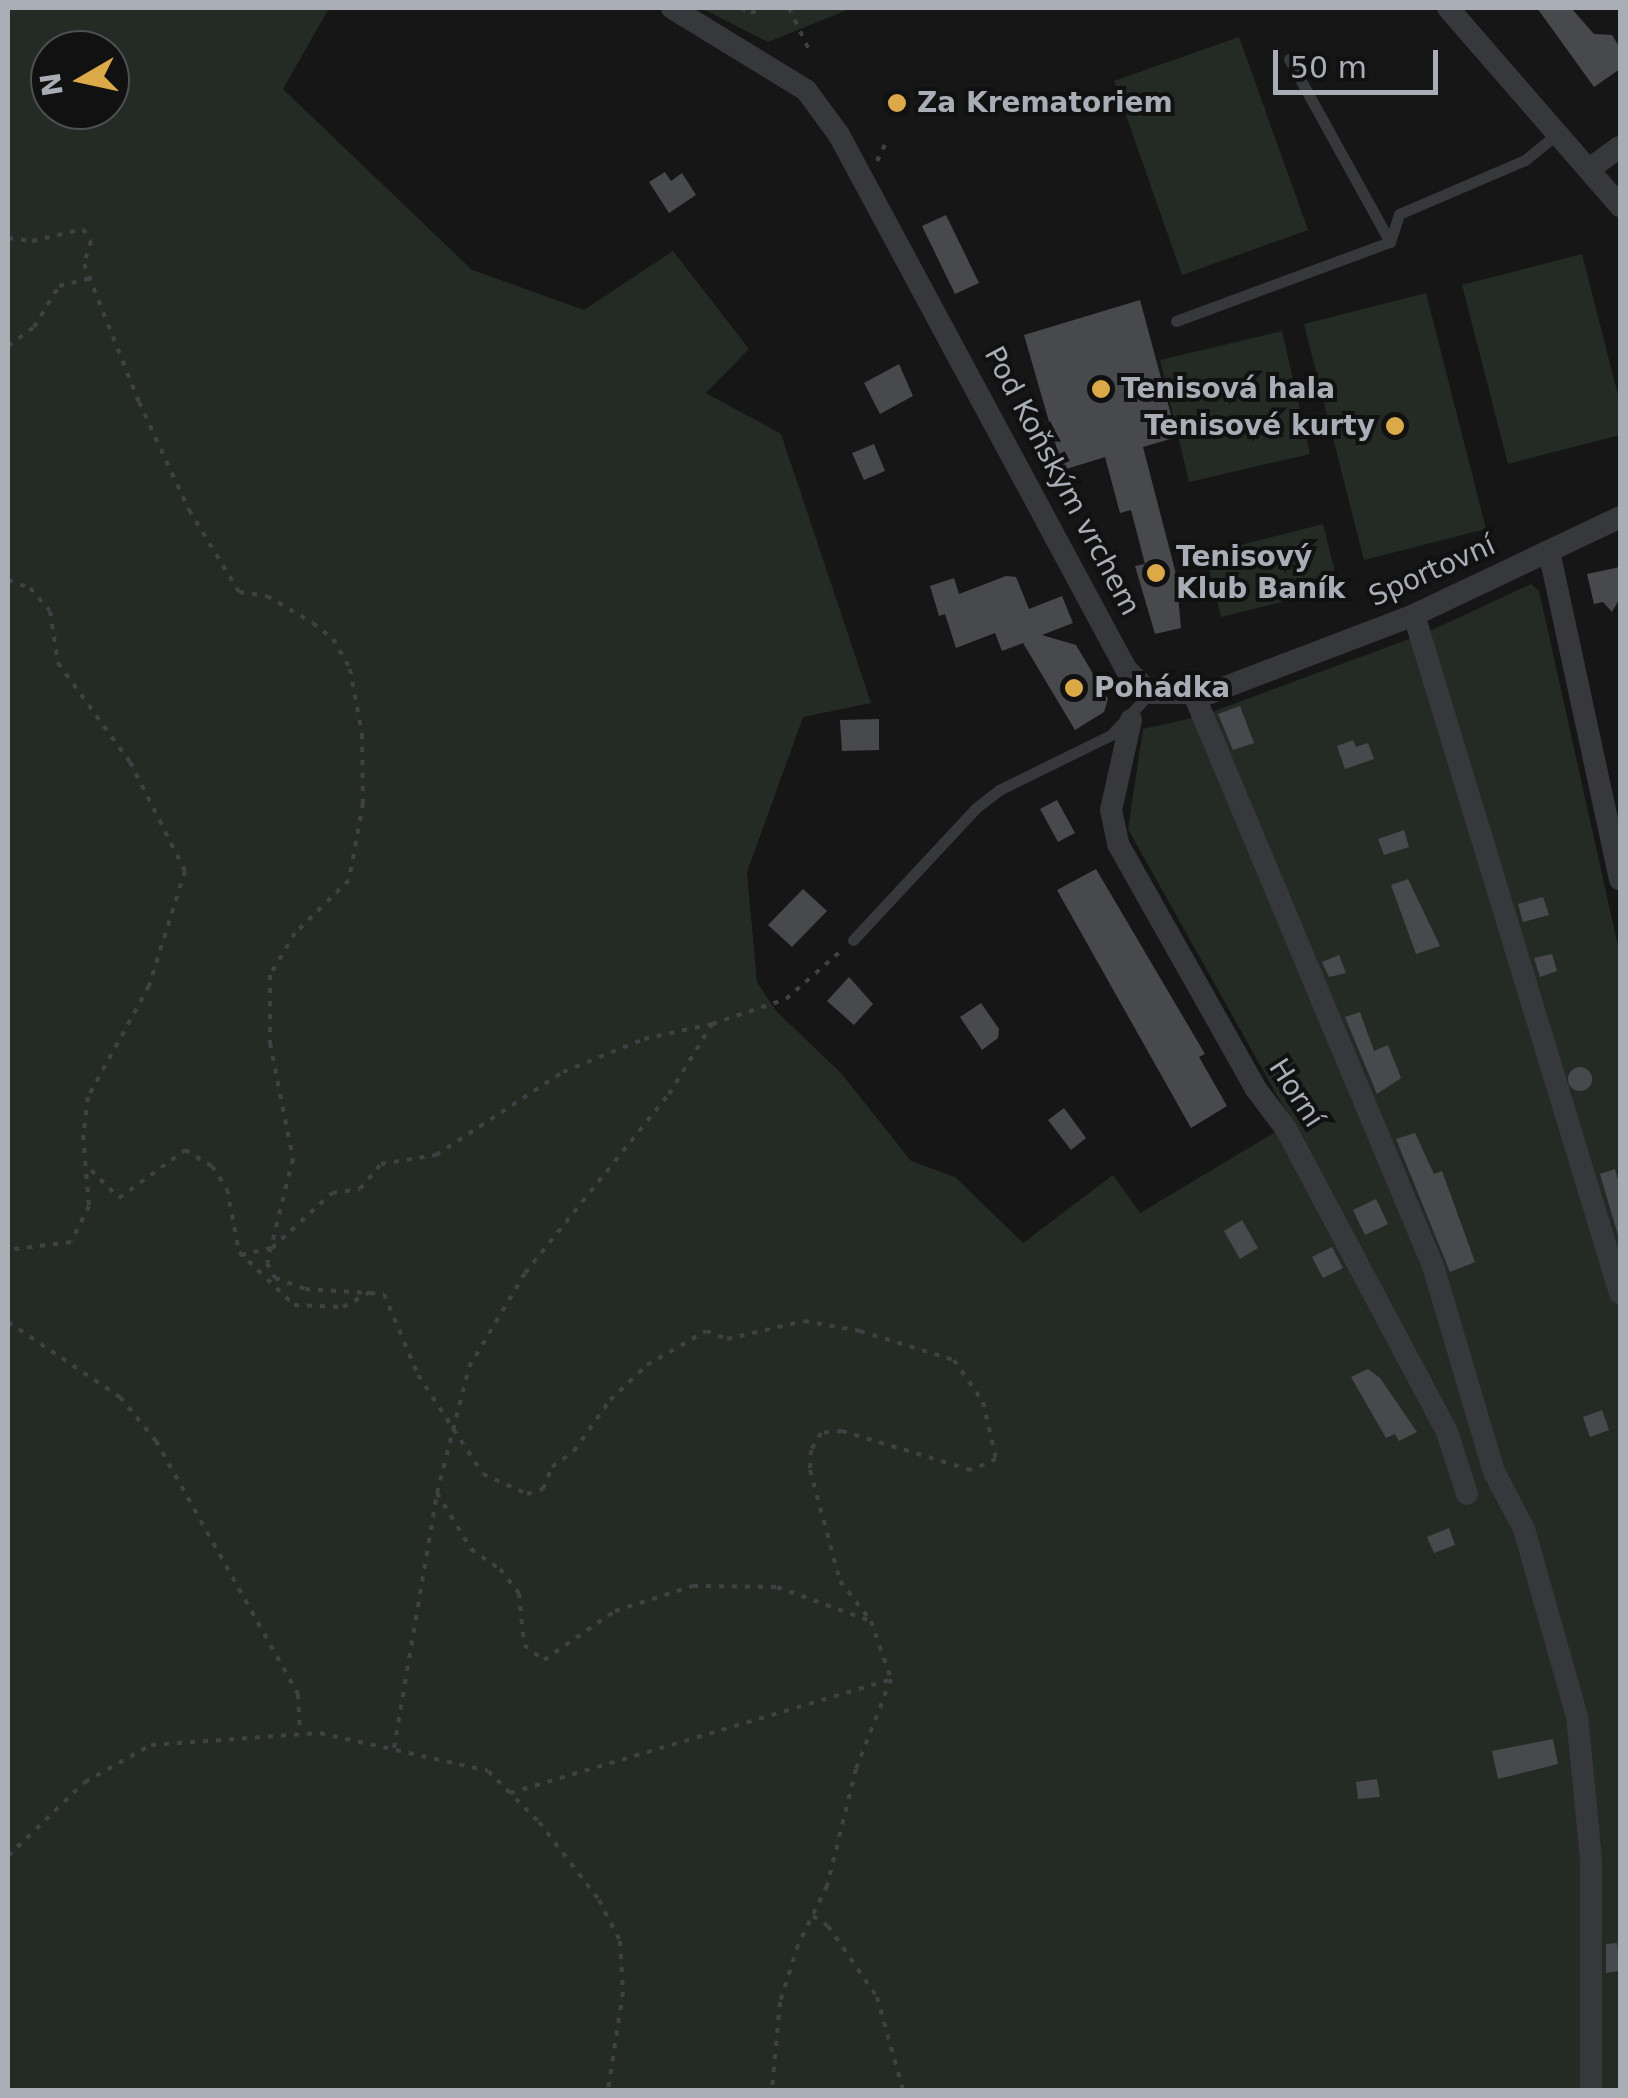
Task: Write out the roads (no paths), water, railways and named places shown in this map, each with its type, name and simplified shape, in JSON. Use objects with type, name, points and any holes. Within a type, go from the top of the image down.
[{"type":"street","name":"Pod Koňským vrchem","points":[[672,8],[806,90],[839,135],[1126,669],[1150,693]]},
{"type":"street","points":[[1448,8],[1592,166],[1620,206]]},
{"type":"street","points":[[1592,166],[1620,147]]},
{"type":"street","name":"Sportovní","points":[[1150,693],[1195,697],[1414,615],[1620,517]]},
{"type":"street","points":[[1549,551],[1620,879]]},
{"type":"street","points":[[1414,615],[1620,1293]]},
{"type":"street","points":[[1195,697],[1433,1266],[1494,1472],[1524,1530],[1577,1716],[1591,1860],[1591,2090]]},
{"type":"street","name":"Horní","points":[[1131,720],[1111,810],[1118,844],[1256,1089],[1286,1129],[1446,1432],[1467,1494]]},
{"type":"lane","points":[[1289,58],[1390,242]]},
{"type":"lane","points":[[1390,242],[1399,214],[1525,160],[1560,131]]},
{"type":"lane","points":[[1176,321],[1390,242]]},
{"type":"lane","points":[[853,940],[999,790],[1131,720],[1150,693]]},
{"type":"place","name":"Za Krematoriem","points":[[897,103]]},
{"type":"place","name":"Tenisová hala","points":[[1101,389]]},
{"type":"place","name":"Tenisové kurty","points":[[1395,426]]},
{"type":"place","name":"Tenisový Klub Baník","points":[[1156,573]]},
{"type":"place","name":"Pohádka","points":[[1074,688]]}]
